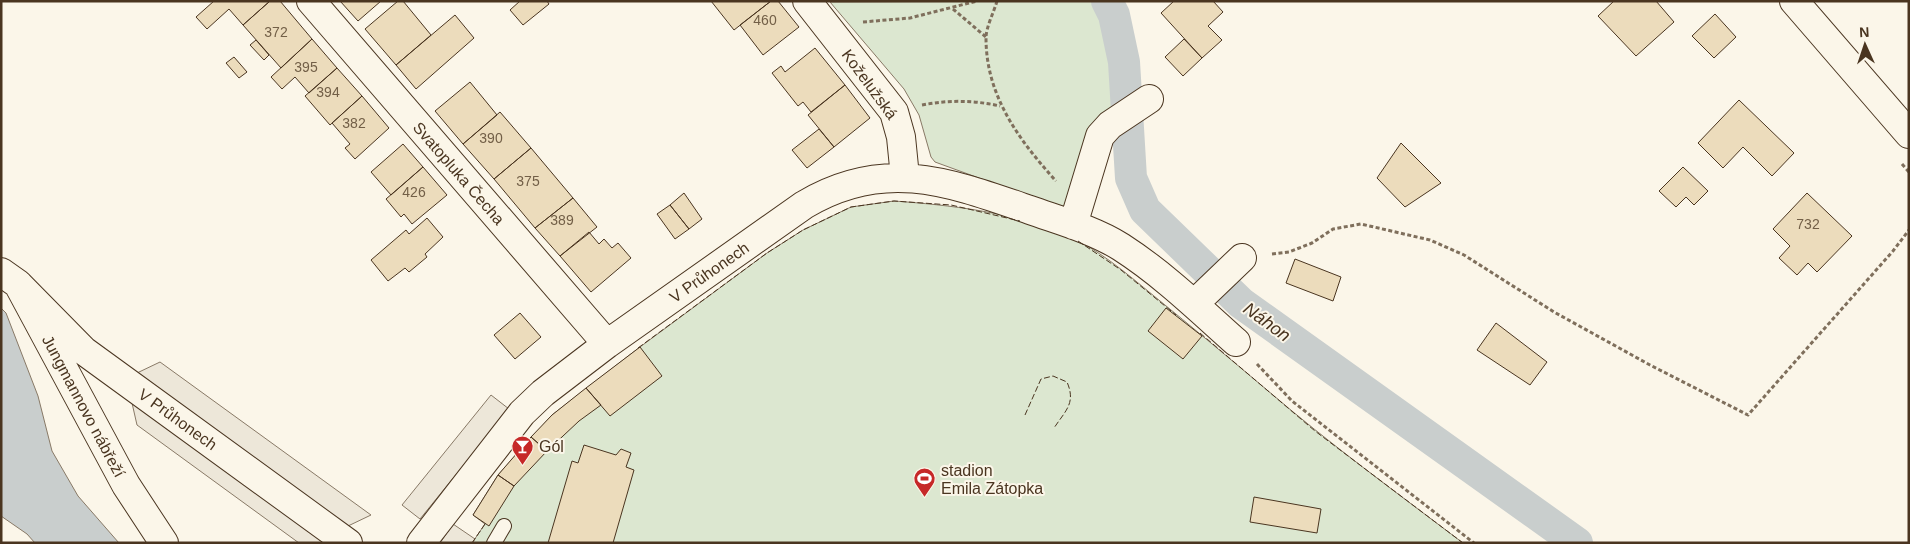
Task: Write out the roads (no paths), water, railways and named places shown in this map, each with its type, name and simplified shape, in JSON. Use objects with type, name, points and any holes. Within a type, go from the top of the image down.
[{"type":"street","name":"Svatopluka Čecha","points":[[311,1],[606,344]]},
{"type":"street","name":"Koželužská","points":[[807,1],[894,112],[901,137],[905,177]]},
{"type":"street","points":[[1794,1],[1909,134]]},
{"type":"street","points":[[1075,216],[1095,146],[1110,126],[1149,99]]},
{"type":"street","name":"V Průhonech","points":[[421,543],[522,413],[543,393],[606,344],[804,205],[828,190],[852,182],[876,178],[905,177],[979,192],[1075,216],[1200,297],[1236,342]]},
{"type":"street","points":[[1200,297],[1242,258]]},
{"type":"street","name":"V Průhonech","points":[[10,278],[84,351],[348,543]]},
{"type":"street","name":"Jungmannovo nábřeží","points":[[10,278],[126,485],[164,543]]},
{"type":"lane","points":[[494,543],[504,526]]},
{"type":"waterway","name":"Náhon","points":[[1107,1],[1114,15],[1124,62],[1131,178],[1145,210],[1241,303],[1577,543]]},
{"type":"place","name":"Gól","points":[[523,465]]},
{"type":"place","name":"stadion Emila Zátopka","points":[[925,498]]}]
